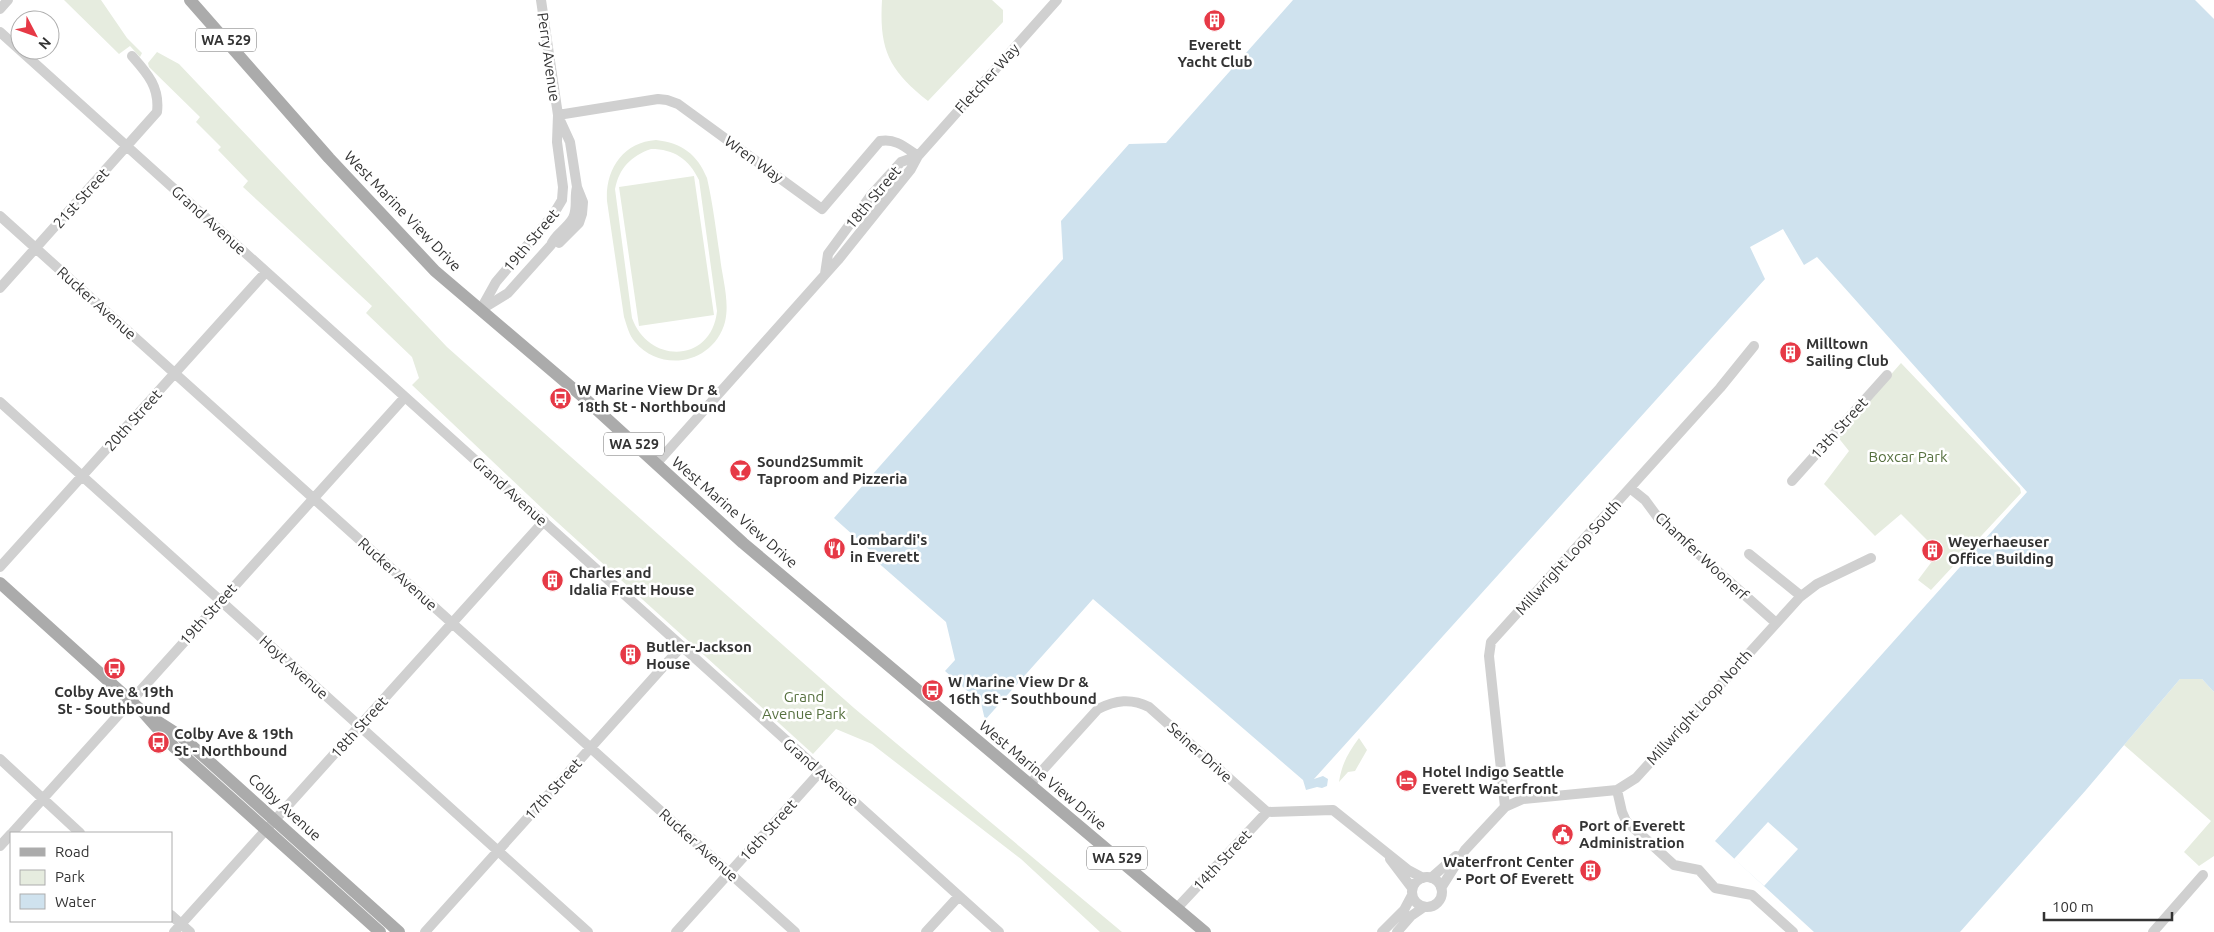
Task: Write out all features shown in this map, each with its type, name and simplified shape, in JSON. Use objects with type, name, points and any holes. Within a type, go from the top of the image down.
[{"type":"main road","name":"West Marine View Drive","points":[[190,0],[329,158],[435,271],[582,397],[743,543],[1205,932]]},
{"type":"main road","name":"Colby Avenue","points":[[0,583],[131,700],[174,747],[380,932]]},
{"type":"main road","name":"Colby Avenue","points":[[144,713],[182,737],[399,932]]},
{"type":"street","points":[[0,9],[8,0]]},
{"type":"street","name":"Perry Avenue","points":[[541,0],[558,115]]},
{"type":"street","name":"Fletcher Way","points":[[918,156],[1057,0]]},
{"type":"street","name":"Grand Avenue","points":[[0,32],[10,41]]},
{"type":"street","name":"21st Street","points":[[0,288],[150,122],[156,112],[158,105],[154,84],[132,56]]},
{"type":"street","name":"Grand Avenue","points":[[31,60],[999,932]]},
{"type":"street","name":"Wren Way","points":[[558,115],[658,99],[667,100],[678,104],[704,122],[822,209],[880,141],[889,139],[895,141],[918,156]]},
{"type":"street","name":"19th Street","points":[[481,310],[508,293],[551,245],[558,244],[579,223],[583,202],[577,187],[570,142],[558,115]]},
{"type":"street","name":"19th Street","points":[[481,310],[496,282],[553,215],[562,200],[563,187],[556,142],[558,115]]},
{"type":"street","name":"18th Street","points":[[656,464],[838,260],[911,169],[918,156]]},
{"type":"street","name":"Rucker Avenue","points":[[0,216],[796,932]]},
{"type":"street","name":"20th Street","points":[[0,568],[266,272]]},
{"type":"street","name":"Millwright Loop South","points":[[1505,807],[1489,656],[1492,642],[1754,346]]},
{"type":"street","name":"13th Street","points":[[1792,480],[1887,375]]},
{"type":"street","name":"19th Street","points":[[12,832],[405,397]]},
{"type":"street","name":"Hoyt Avenue","points":[[0,402],[588,932]]},
{"type":"street","name":"Chamfer Woonerf","points":[[1630,488],[1645,500],[1660,519],[1775,622]]},
{"type":"street","name":"18th Street","points":[[178,928],[544,521]]},
{"type":"street","points":[[1749,554],[1801,596]]},
{"type":"street","name":"Millwright Loop North","points":[[1505,807],[1523,799],[1617,790],[1636,778],[1775,622],[1801,596],[1817,584],[1871,558]]},
{"type":"street","name":"17th Street","points":[[425,932],[682,646]]},
{"type":"street","name":"Seiner Drive","points":[[1030,784],[1098,709],[1111,703],[1125,700],[1138,702],[1149,707],[1267,812]]},
{"type":"street","points":[[0,759],[79,832]]},
{"type":"street","name":"16th Street","points":[[676,932],[820,772]]},
{"type":"street","points":[[1617,790],[1626,821],[1674,865],[1699,870],[1715,888],[1752,895],[1793,932]]},
{"type":"street","points":[[1441,888],[1465,850],[1505,807]]},
{"type":"street","points":[[1267,812],[1333,810],[1415,874],[1437,882],[1441,888],[1442,895],[1438,903],[1424,907],[1411,916],[1397,932]]},
{"type":"street","name":"14th Street","points":[[1177,908],[1267,812]]},
{"type":"street","name":"19th Street","points":[[0,846],[10,834]]},
{"type":"street","points":[[1382,932],[1404,910],[1416,882],[1427,878],[1465,850]]},
{"type":"street","points":[[1386,852],[1412,892],[1416,903],[1424,907]]},
{"type":"street","points":[[2153,932],[2202,875]]},
{"type":"street","points":[[926,932],[959,896]]},
{"type":"street","points":[[172,917],[178,928],[190,932]]},
{"type":"green space","points":[[64,0],[101,0],[127,38],[142,53],[140,57],[130,46],[119,54]]},
{"type":"green space","points":[[882,0],[992,0],[1003,10],[1003,22],[928,101],[904,79],[889,58],[882,33]]},
{"type":"green space","name":"Grand Avenue Park","points":[[157,52],[179,64],[447,347],[854,708],[1122,932],[1100,932],[1021,859],[872,744],[836,729],[813,754],[547,513],[412,385],[419,378],[412,357],[366,313],[372,306],[243,187],[248,181],[218,150],[221,147],[196,122],[200,117],[149,67],[148,63]]},
{"type":"green space","points":[[656,140],[674,144],[688,151],[698,162],[707,178],[713,208],[727,306],[725,322],[719,336],[710,347],[699,355],[686,359],[672,361],[646,352],[633,339],[624,317],[607,190],[609,179],[618,160],[625,152],[644,142]],"holes":[[[651,149],[674,153],[680,157],[691,166],[699,180],[717,311],[713,328],[704,341],[692,348],[679,352],[665,350],[652,344],[640,333],[632,318],[615,189],[623,169],[632,159]]]},
{"type":"green space","points":[[694,176],[714,315],[639,326],[619,187]]},
{"type":"green space","name":"Boxcar Park","points":[[1901,363],[2020,488],[2021,493],[1931,590],[1918,580],[1939,552],[1901,514],[1875,536],[1824,484],[1849,451],[1837,436]]},
{"type":"green space","points":[[2180,679],[2202,679],[2214,692],[2214,856],[2199,866],[2184,852],[2211,821],[2124,745]]},
{"type":"green space","points":[[1359,738],[1367,750],[1355,771],[1348,772],[1339,782],[1346,758]]},
{"type":"water","points":[[1293,0],[2195,0],[2214,19],[2214,692],[2202,679],[2180,679],[2086,790],[1960,932],[1814,932],[1715,841],[2027,492],[1817,257],[1804,265],[1783,229],[1750,247],[1765,279],[1314,779],[1323,776],[1328,779],[1327,786],[1306,790],[1303,780],[1093,599],[985,720],[981,703],[945,671],[955,660],[946,622],[875,560],[872,552],[834,518],[1063,259],[1061,221],[1129,144],[1166,143]]},
{"type":"pier","points":[[1768,822],[1798,849],[1764,886],[1734,859]]},
{"type":"place","name":"Everett Yacht Club","points":[[1215,21]]},
{"type":"place","name":"Milltown Sailing Club","points":[[1790,352]]},
{"type":"place","name":"W Marine View Dr & 18th St - Northbound","points":[[561,398]]},
{"type":"place","name":"Sound2Summit Taproom and Pizzeria","points":[[741,470]]},
{"type":"place","name":"Lombardi's in Everett","points":[[834,548]]},
{"type":"place","name":"Weyerhaeuser Office Building","points":[[1932,550]]},
{"type":"place","name":"Charles and Idalia Fratt House","points":[[553,581]]},
{"type":"place","name":"Butler-Jackson House","points":[[630,655]]},
{"type":"place","name":"Colby Ave & 19th St - Southbound","points":[[114,668]]},
{"type":"place","name":"W Marine View Dr & 16th St - Southbound","points":[[932,690]]},
{"type":"place","name":"Colby Ave & 19th St - Northbound","points":[[158,742]]},
{"type":"place","name":"Hotel Indigo Seattle Everett Waterfront","points":[[1406,780]]},
{"type":"place","name":"Port of Everett Administration","points":[[1563,834]]},
{"type":"place","name":"Waterfront Center - Port Of Everett","points":[[1590,870]]}]
